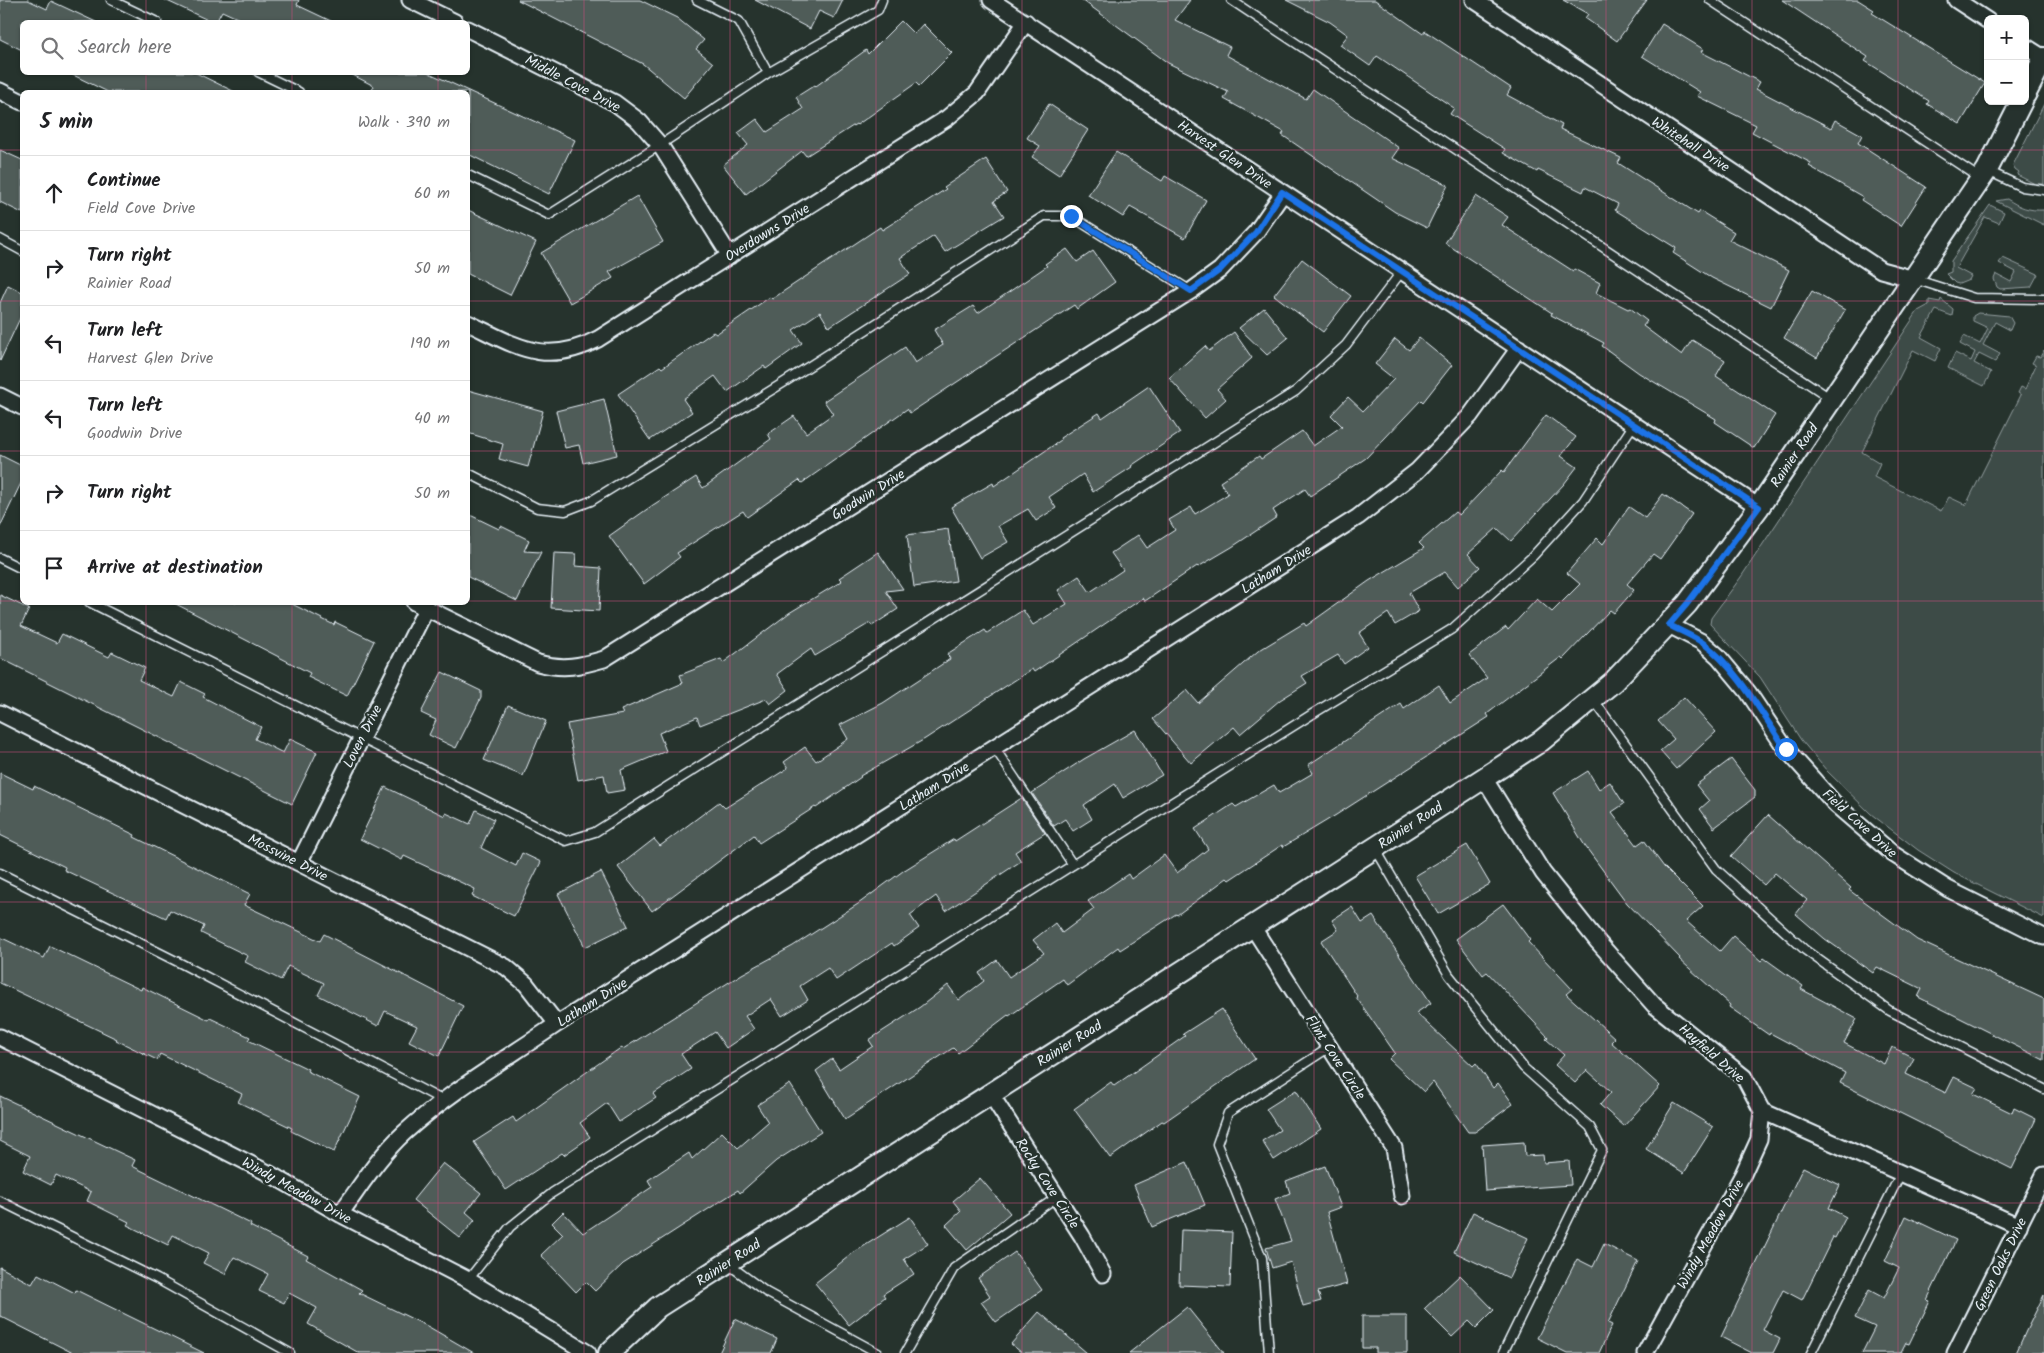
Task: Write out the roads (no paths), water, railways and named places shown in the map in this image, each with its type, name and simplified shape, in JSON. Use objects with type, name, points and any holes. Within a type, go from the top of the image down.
[{"type":"street","points":[[410,0],[450,20]]},
{"type":"street","name":"Harvest Glen Drive","points":[[991,0],[1759,507]]},
{"type":"street","name":"Whitehall Drive","points":[[1474,0],[1881,270],[1914,280]]},
{"type":"street","points":[[1956,0],[1984,18]]},
{"type":"street","name":"Overdowns Drive","points":[[470,324],[525,350],[554,353],[582,347],[730,256],[947,118],[977,93],[1026,22]]},
{"type":"street","name":"Middle Cove Drive","points":[[470,30],[615,103],[639,120],[660,145],[730,256]]},
{"type":"street","points":[[2029,49],[2044,58],[2029,86]]},
{"type":"street","points":[[0,91],[20,101]]},
{"type":"street","name":"Rainier Road","points":[[609,1353],[658,1307],[1541,741],[1613,682],[1687,604],[1759,507],[1984,174],[2020,105]]},
{"type":"street","name":"Goodwin Drive","points":[[420,606],[544,665],[576,667],[604,659],[1191,291],[1220,270],[1256,232],[1282,192]]},
{"type":"street","name":"Latham Drive","points":[[340,1214],[382,1158],[404,1134],[444,1101],[557,1024],[1358,517],[1417,471],[1470,416],[1519,348]]},
{"type":"street","points":[[0,396],[20,406]]},
{"type":"street","name":"Loven Drive","points":[[298,863],[361,738],[420,606]]},
{"type":"street","name":"Field Cove Drive","points":[[1669,625],[1702,642],[1718,656],[1748,692],[1786,749],[1836,805],[1893,854],[1948,889],[2044,938]]},
{"type":"street","name":"Mossvine Drive","points":[[0,713],[506,967],[526,984],[557,1024]]},
{"type":"street","name":"Hayfield Drive","points":[[1484,778],[1543,873],[1598,942],[1654,1004],[1744,1077],[1762,1111]]},
{"type":"street","name":"Flint Cove Circle","points":[[1252,926],[1394,1148],[1402,1196]]},
{"type":"street","name":"Windy Meadow Drive","points":[[0,1037],[270,1174],[340,1214],[468,1280],[588,1353]]},
{"type":"street","name":"Rocky Cove Circle","points":[[990,1093],[1057,1197],[1103,1274]]},
{"type":"street","points":[[1762,1111],[2019,1226]]},
{"type":"street","name":"Windy Meadow Drive","points":[[1645,1353],[1751,1157],[1759,1140],[1762,1111]]},
{"type":"street","name":"Green Oaks Drive","points":[[1955,1353],[2044,1175]]},
{"type":"lane","points":[[111,0],[153,20]]},
{"type":"lane","points":[[697,0],[739,21],[768,74]]},
{"type":"lane","points":[[470,176],[549,215],[768,74],[878,10],[882,0]]},
{"type":"lane","points":[[1231,0],[1832,399]]},
{"type":"lane","points":[[1710,0],[1984,174],[2022,187],[2044,190]]},
{"type":"lane","points":[[264,75],[295,90]]},
{"type":"lane","points":[[470,474],[537,508],[565,511],[591,501],[783,383],[1044,216],[1071,216],[1191,291]]},
{"type":"lane","points":[[0,240],[20,250]]},
{"type":"lane","points":[[95,605],[566,841],[595,832],[1296,391],[1346,345],[1402,271]]},
{"type":"lane","points":[[1914,280],[1974,298],[2044,299]]},
{"type":"lane","points":[[468,1280],[510,1227],[552,1194],[1073,865],[1452,629],[1533,556],[1583,501],[1634,424]]},
{"type":"lane","points":[[0,558],[20,569]]},
{"type":"lane","points":[[1593,699],[1716,869],[1805,950],[1890,1011],[2044,1089]]},
{"type":"lane","points":[[994,748],[1073,865]]},
{"type":"lane","points":[[1375,848],[1449,975],[1524,1068],[1590,1127],[1602,1150],[1503,1353]]},
{"type":"lane","points":[[0,872],[182,964],[444,1101]]},
{"type":"lane","points":[[1269,1353],[1262,1258],[1217,1144],[1228,1113],[1330,1047]]},
{"type":"lane","points":[[1811,1353],[1901,1173]]},
{"type":"lane","points":[[905,1353],[954,1268],[1057,1197]]},
{"type":"lane","points":[[0,1201],[157,1279],[290,1353]]},
{"type":"lane","points":[[726,1263],[766,1292],[878,1353]]}]
